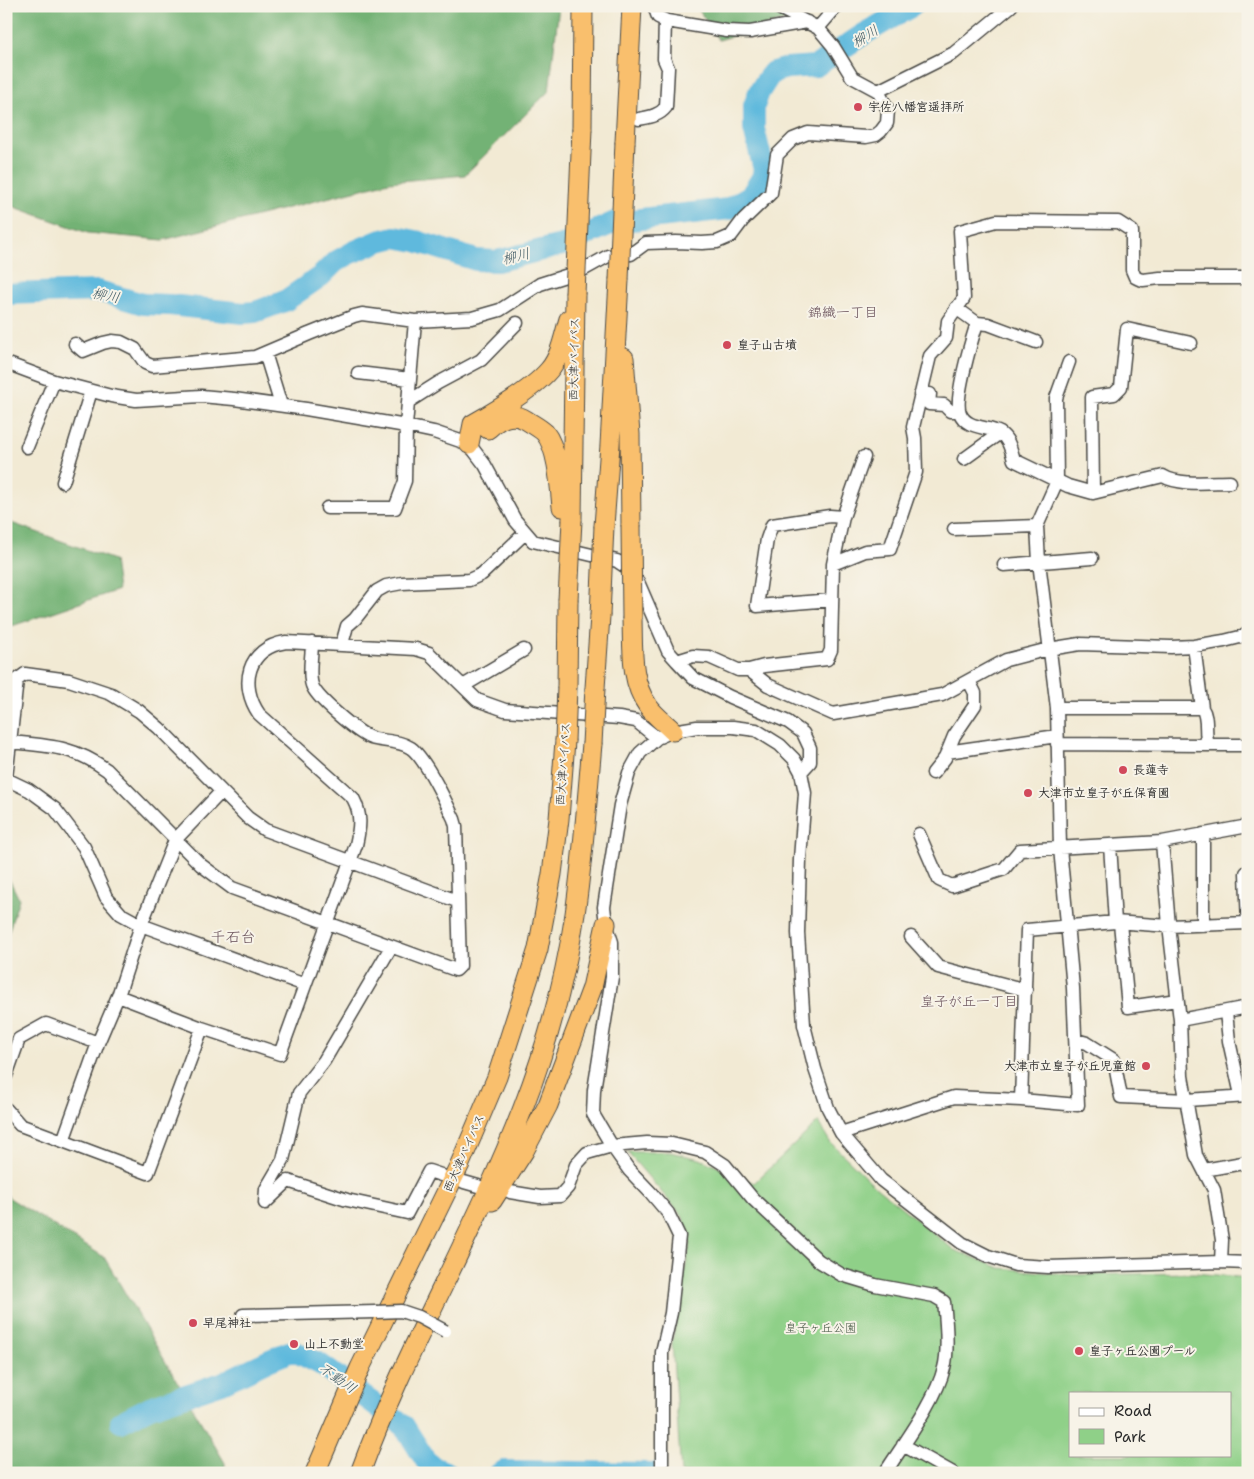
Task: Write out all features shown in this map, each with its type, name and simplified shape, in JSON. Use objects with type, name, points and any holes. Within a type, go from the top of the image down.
[{"type":"highway","name":"西大津バイパス","points":[[315,1473],[360,1368],[460,1164],[498,1077],[538,949],[552,874],[566,741],[568,521],[582,129],[583,6]]},
{"type":"highway","points":[[360,1473],[397,1380],[464,1244],[523,1108],[550,1026],[562,980],[574,915],[592,744],[619,280],[632,6]]},
{"type":"highway","points":[[619,280],[630,434],[633,667],[637,686],[665,734]]},
{"type":"highway","points":[[469,444],[473,424],[529,387],[550,369],[564,337],[575,294]]},
{"type":"highway","points":[[469,444],[498,419],[508,417],[521,417],[545,433],[558,469],[568,521]]},
{"type":"highway","points":[[464,1244],[524,1151],[548,1105],[592,988],[606,924]]},
{"type":"street","points":[[654,6],[658,17],[665,20],[727,31],[750,32],[813,25],[837,6]]},
{"type":"street","points":[[75,344],[83,351],[103,343],[121,342],[135,349],[144,363],[152,366],[255,358],[354,316],[371,314],[415,321],[472,318],[500,310],[540,284],[581,271],[608,256],[631,254],[646,243],[717,242],[731,236],[743,220],[772,193],[777,156],[784,146],[793,139],[808,133],[866,137],[881,132],[887,123],[888,110],[878,91],[852,77],[833,46],[813,25],[775,6]]},
{"type":"street","points":[[878,91],[954,53],[1011,6]]},
{"type":"street","points":[[639,119],[663,112],[666,107],[668,68],[664,59],[665,20]]},
{"type":"street","points":[[833,564],[865,551],[890,549],[916,472],[913,427],[930,356],[946,338],[948,321],[964,298],[960,231],[996,221],[1118,222],[1132,231],[1132,270],[1139,279],[1245,278],[1248,280]]},
{"type":"street","points":[[956,308],[977,323],[988,324],[1036,342]]},
{"type":"street","points":[[327,508],[395,508],[405,481],[406,426],[415,321]]},
{"type":"street","points":[[408,402],[438,382],[481,360],[517,323]]},
{"type":"street","points":[[977,323],[967,359],[958,406],[960,416],[969,424],[1000,433],[1009,444],[1014,460],[1057,481],[1094,493],[1163,476],[1168,479],[1193,482],[1230,482]]},
{"type":"street","points":[[1094,493],[1092,397],[1114,394],[1121,387],[1127,329],[1191,344]]},
{"type":"street","points":[[265,353],[281,405]]},
{"type":"street","points":[[841,1133],[954,1097],[1078,1105],[1073,988],[1060,848],[1057,708],[1039,562],[1037,526],[1057,481],[1056,398],[1069,362]]},
{"type":"street","points":[[6,363],[54,381],[91,392],[136,400],[201,396],[281,405],[406,426],[434,432],[469,444],[485,465],[504,502],[525,533],[534,541],[617,561],[629,569],[638,582],[664,644],[677,662],[693,678],[788,722],[803,733],[810,748],[810,762],[801,772]]},
{"type":"street","points":[[358,373],[410,379]]},
{"type":"street","points":[[27,447],[54,381]]},
{"type":"street","points":[[63,482],[91,392]]},
{"type":"street","points":[[920,395],[930,394],[929,404],[944,405],[950,411],[959,411]]},
{"type":"street","points":[[964,460],[1000,433]]},
{"type":"street","points":[[677,662],[693,656],[709,657],[738,670],[749,670],[764,666],[827,659],[831,650],[833,564],[843,518],[864,457]]},
{"type":"street","points":[[832,600],[757,606],[767,539],[772,525],[830,516],[843,518]]},
{"type":"street","points":[[954,529],[1037,526]]},
{"type":"street","points":[[342,644],[347,626],[355,619],[377,591],[386,586],[475,578],[482,574],[525,533]]},
{"type":"street","points":[[1004,565],[1092,558]]},
{"type":"street","points":[[749,670],[768,685],[833,714],[942,695],[1006,660],[1049,649],[1080,644],[1194,646],[1224,642],[1248,633]]},
{"type":"street","points":[[118,996],[202,1028],[280,1054],[356,845],[360,814],[353,798],[259,714],[252,704],[248,690],[249,674],[256,660],[263,652],[279,643],[342,644],[416,649],[429,652],[477,700],[505,710],[619,718],[636,721],[665,734]]},
{"type":"street","points":[[10,742],[65,748],[91,759],[107,770],[201,865],[232,888],[456,970],[460,966],[456,826],[451,813],[416,753],[403,744],[381,741],[361,733],[320,698],[312,686],[312,643]]},
{"type":"street","points":[[1194,646],[1202,708],[1206,715],[1208,745]]},
{"type":"street","points":[[463,686],[524,650]]},
{"type":"street","points":[[305,985],[141,926],[121,914],[106,897],[84,847],[54,809],[29,790],[6,778],[18,680],[25,674],[69,680],[111,694],[139,711],[248,818],[265,830],[457,901]]},
{"type":"street","points":[[933,773],[945,758],[954,736],[975,705],[975,693],[969,681]]},
{"type":"street","points":[[1057,708],[1202,708]]},
{"type":"street","points":[[662,1473],[662,1352],[671,1313],[679,1236],[668,1213],[628,1170],[593,1114],[594,1090],[612,977],[612,942],[606,924],[604,907],[620,805],[629,773],[640,753],[665,734],[697,727],[733,727],[756,730],[780,745],[794,759],[801,772],[805,793],[800,859],[798,933],[804,1025],[815,1069],[828,1108],[841,1133],[881,1180],[962,1243],[988,1256],[1016,1265],[1048,1268],[1248,1262]]},
{"type":"street","points":[[946,752],[1057,740],[1248,745]]},
{"type":"street","points":[[63,1141],[98,1042],[118,996],[141,926],[175,840],[221,792]]},
{"type":"street","points":[[919,834],[939,880],[952,886],[1004,868],[1020,850],[1162,842],[1248,826]]},
{"type":"street","points":[[1202,834],[1203,925]]},
{"type":"street","points":[[1162,842],[1180,1020],[1182,1076],[1196,1155],[1214,1190],[1222,1240],[1221,1262]]},
{"type":"street","points":[[1110,845],[1128,1008],[1177,1000]]},
{"type":"street","points":[[1021,1100],[1027,930],[1118,922],[1169,926],[1248,924],[1246,873],[1248,871]]},
{"type":"street","points":[[911,936],[938,967],[1026,990]]},
{"type":"street","points":[[391,947],[324,1061],[299,1093],[283,1160],[266,1189],[266,1203],[288,1182],[347,1200],[407,1213],[429,1171],[441,1175]]},
{"type":"street","points":[[1180,1020],[1248,1007]]},
{"type":"street","points":[[1076,1040],[1087,1043],[1114,1060],[1121,1097],[1187,1100],[1244,1095],[1229,1041],[1226,1012]]},
{"type":"street","points":[[6,1076],[18,1039],[46,1024],[98,1042]]},
{"type":"street","points":[[6,1109],[20,1125],[148,1173],[202,1028]]},
{"type":"street","points":[[510,1192],[540,1197],[560,1196],[568,1186],[576,1165],[587,1153],[612,1146],[647,1143],[672,1144],[705,1152],[725,1165],[753,1199],[819,1261],[842,1275],[875,1285],[934,1296],[944,1302],[946,1329],[945,1367],[934,1395],[885,1473]]},
{"type":"street","points":[[1204,1170],[1248,1162]]},
{"type":"street","points":[[464,1182],[478,1186]]},
{"type":"street","points":[[1221,1262],[1248,1253]]},
{"type":"street","points":[[1221,1262],[1248,1271]]},
{"type":"street","points":[[243,1315],[401,1311],[419,1317],[445,1331]]},
{"type":"street","points":[[903,1445],[954,1473]]},
{"type":"green space","points":[[6,6],[559,6],[549,91],[465,175],[389,182],[163,240],[88,233],[6,204]]},
{"type":"green space","points":[[696,6],[823,6],[816,11],[719,40]]},
{"type":"green space","points":[[6,521],[114,560],[118,590],[6,628]]},
{"type":"green space","points":[[6,873],[19,899],[6,940]]},
{"type":"green space","name":"皇子ヶ丘公園","points":[[818,1122],[830,1142],[875,1186],[954,1250],[1000,1268],[1073,1275],[1195,1273],[1248,1278],[1248,1473],[681,1473],[672,1343],[690,1244],[683,1217],[627,1152],[670,1152],[700,1159],[754,1183]]},
{"type":"green space","points":[[6,1194],[11,1199],[104,1257],[225,1463],[225,1473],[6,1473]]},
{"type":"waterway","name":"柳川","points":[[6,294],[98,291],[143,304],[243,313],[255,312],[285,301],[321,276],[335,262],[353,252],[379,241],[395,237],[416,241],[476,260],[497,261],[566,244],[615,222],[728,209],[751,195],[762,178],[764,170],[754,129],[754,106],[759,92],[773,72],[787,68],[816,66],[864,34],[912,6]]},
{"type":"waterway","name":"不動川","points":[[121,1422],[150,1407],[222,1383],[289,1352],[296,1352],[320,1364],[404,1426],[426,1461],[435,1468],[448,1473]]},
{"type":"waterway","name":"不動川","points":[[500,1473],[504,1471],[651,1473]]},
{"type":"place","name":"宇佐八幡宮遥拝所","points":[[858,107]]},
{"type":"place","name":"皇子山古墳","points":[[727,345]]},
{"type":"place","name":"長蓮寺","points":[[1123,770]]},
{"type":"place","name":"大津市立皇子が丘保育園","points":[[1028,793]]},
{"type":"place","name":"大津市立皇子が丘児童館","points":[[1146,1066]]},
{"type":"place","name":"早尾神社","points":[[193,1323]]},
{"type":"place","name":"山上不動堂","points":[[294,1344]]},
{"type":"place","name":"皇子ヶ丘公園プール","points":[[1079,1351]]},
{"type":"district","name":"錦織一丁目","points":[[843,312]]},
{"type":"district","name":"千石台","points":[[233,937]]},
{"type":"district","name":"皇子が丘一丁目","points":[[969,1001]]}]
